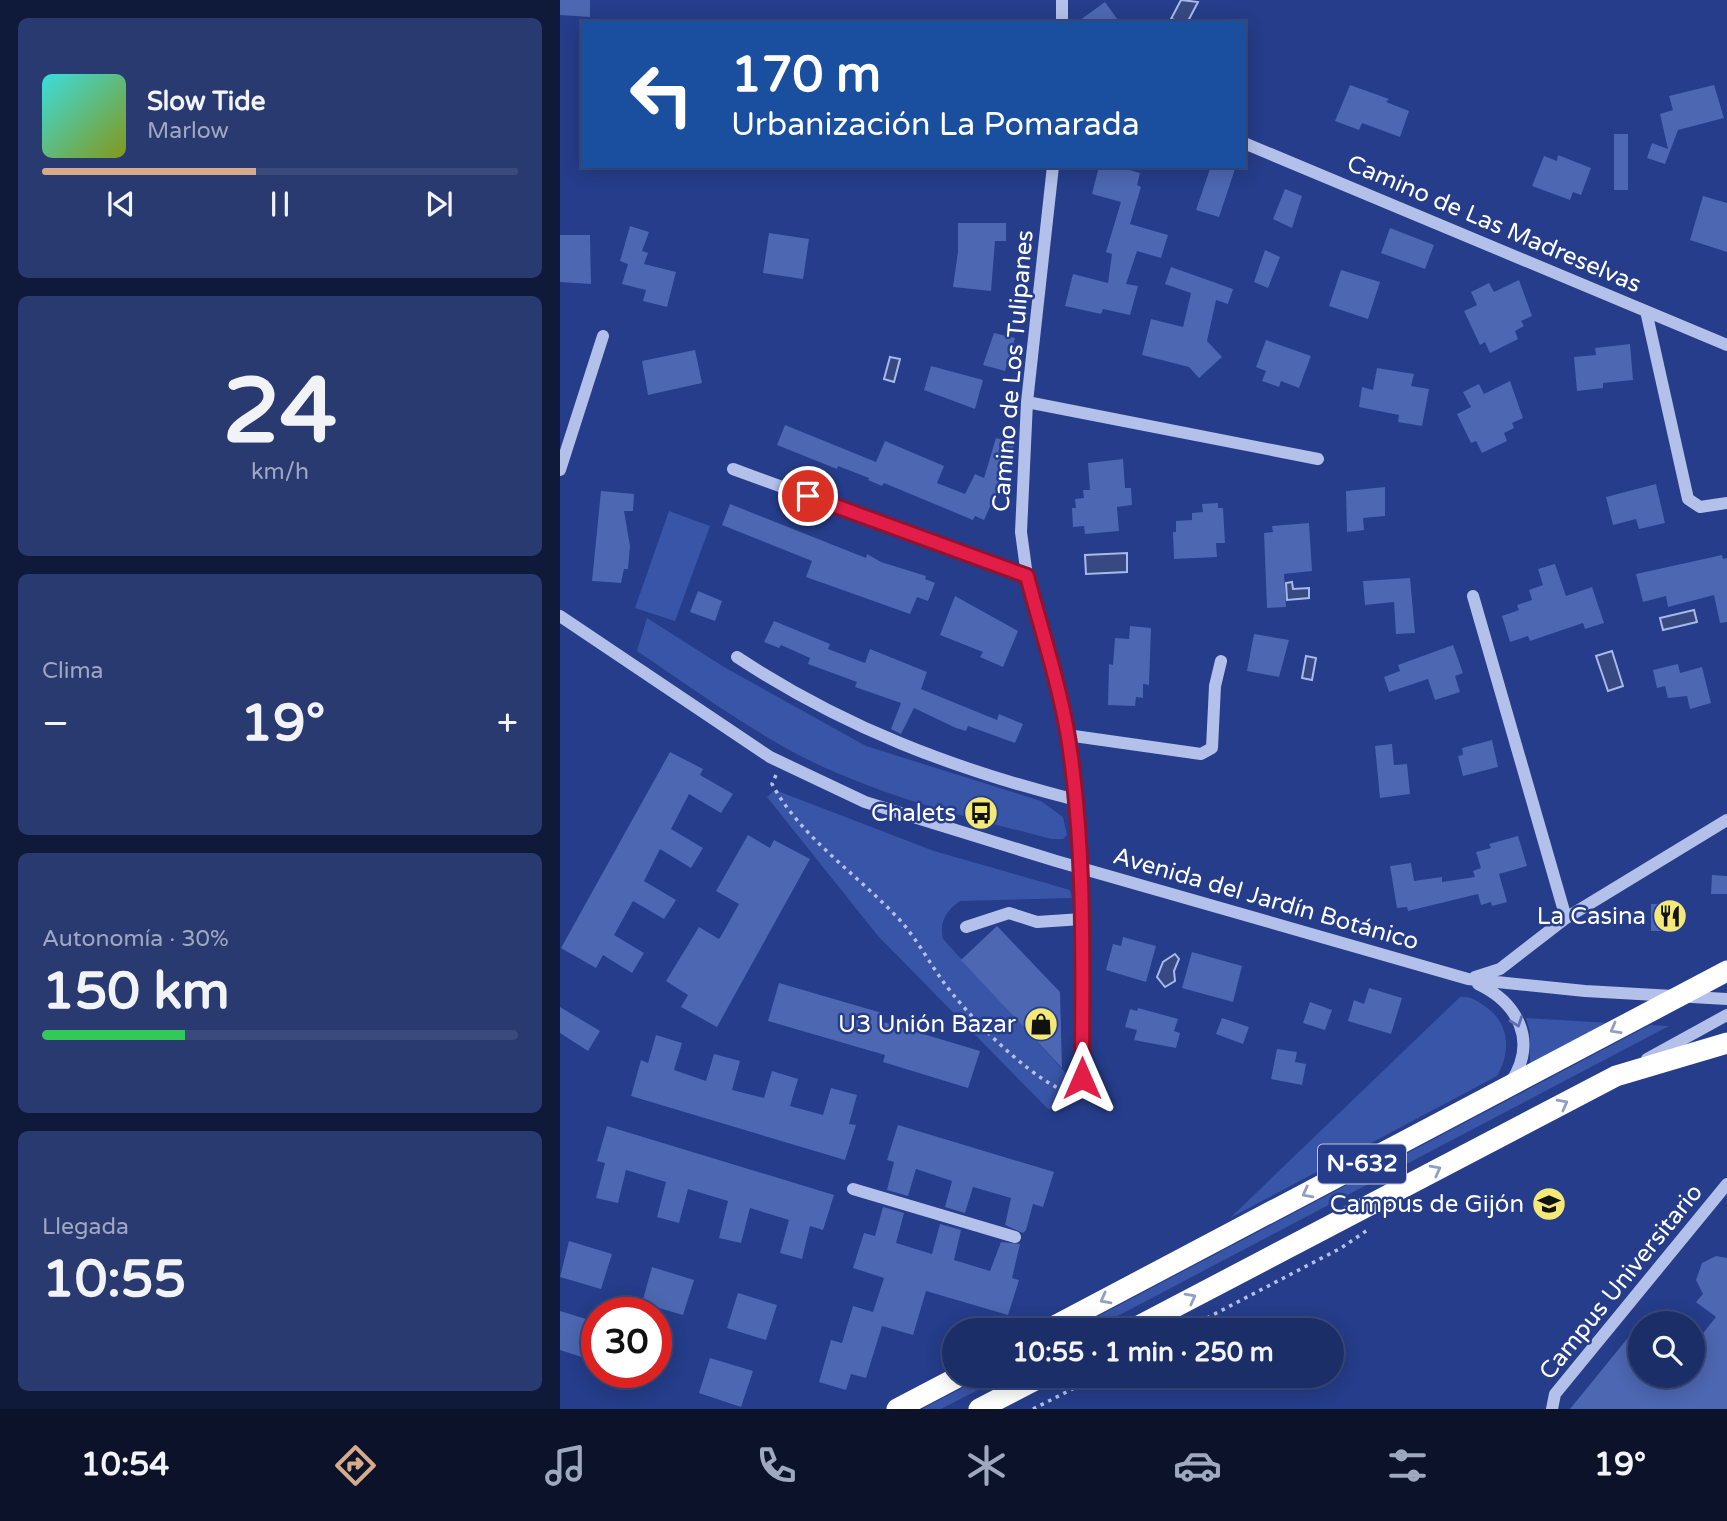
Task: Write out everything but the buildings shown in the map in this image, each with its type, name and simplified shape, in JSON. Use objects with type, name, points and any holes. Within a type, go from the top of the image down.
[{"type":"highway","name":"N-632","points":[[1070,1318],[1727,971]]},
{"type":"highway","name":"N-632","points":[[1153,1318],[1615,1076],[1727,1043]]},
{"type":"highway","points":[[897,1409],[942,1385]]},
{"type":"highway","points":[[979,1409],[1020,1388]]},
{"type":"street","points":[[1062,0],[1062,21]]},
{"type":"street","name":"Camino de Las Madreselvas","points":[[1246,144],[1727,345]]},
{"type":"street","name":"Camino de Los Tulipanes","points":[[1053,168],[1027,402],[1021,532],[1027,576],[1068,735],[1076,800],[1083,869],[1082,1078]]},
{"type":"street","points":[[1646,311],[1688,499],[1700,507],[1727,503]]},
{"type":"street","points":[[560,470],[603,336]]},
{"type":"street","points":[[1027,402],[1318,458]]},
{"type":"street","points":[[733,469],[1027,576]]},
{"type":"street","points":[[1473,596],[1566,919]]},
{"type":"street","name":"Avenida del Jardín Botánico","points":[[560,616],[782,762],[865,802],[1083,869],[1468,979],[1727,999]]},
{"type":"street","points":[[737,657],[794,695],[884,739],[1076,800]]},
{"type":"street","points":[[1068,735],[1200,754],[1212,748],[1215,686],[1221,661]]},
{"type":"street","points":[[1468,979],[1500,968],[1566,919],[1727,820]]},
{"type":"street","points":[[966,927],[1009,913],[1037,922],[1082,919]]},
{"type":"street","points":[[1468,979],[1498,993],[1516,1014],[1524,1044],[1521,1066],[1507,1087]]},
{"type":"street","points":[[1615,1076],[1727,1015]]},
{"type":"street","name":"Campus Universitario","points":[[1552,1409],[1555,1394],[1727,1184]]},
{"type":"street","points":[[853,1189],[1015,1237]]},
{"type":"path","points":[[782,762],[772,784],[783,803],[812,837],[898,918],[959,1000],[1041,1079],[1058,1088],[1082,1078]]},
{"type":"path","points":[[1033,1409],[1074,1388]]},
{"type":"shaded area","points":[[1181,0],[1198,2],[1188,21],[1171,19]]},
{"type":"shaded area","points":[[890,357],[900,359],[894,382],[884,379]]},
{"type":"shaded area","points":[[669,511],[710,526],[675,621],[635,608]]},
{"type":"shaded area","points":[[1127,553],[1127,572],[1086,574],[1085,555]]},
{"type":"shaded area","points":[[1292,582],[1293,589],[1309,588],[1309,598],[1287,600],[1286,583]]},
{"type":"shaded area","points":[[1694,610],[1697,622],[1663,630],[1660,618]]},
{"type":"shaded area","points":[[647,618],[724,667],[866,746],[1041,801],[1063,817],[1067,835],[1063,839],[1051,839],[943,810],[863,784],[811,761],[734,717],[637,651]]},
{"type":"shaded area","points":[[1612,651],[1623,686],[1608,691],[1596,656]]},
{"type":"shaded area","points":[[1306,656],[1316,658],[1312,680],[1302,678]]},
{"type":"shaded area","points":[[775,790],[934,851],[1070,890],[1072,898],[960,901],[947,913],[942,927],[943,939],[1074,1082],[1049,1110],[878,936],[767,797]]},
{"type":"shaded area","points":[[1175,954],[1179,959],[1174,971],[1175,981],[1165,987],[1157,977],[1163,962]]},
{"type":"shaded area","points":[[1460,997],[1471,998],[1486,1007],[1504,1030],[1505,1057],[1497,1076],[1230,1218]]},
{"type":"shaded area","points":[[1526,1018],[1609,1023],[1530,1064],[1530,1032]]},
{"type":"shaded area","points":[[1650,1025],[1669,1026],[1114,1318],[1095,1318]]},
{"type":"shaded area","points":[[962,1388],[982,1388],[941,1409],[922,1409]]},
{"type":"place","name":"Chalets","points":[[981,813]]},
{"type":"place","name":"La Casina","points":[[1670,916]]},
{"type":"place","name":"U3 Unión Bazar","points":[[1041,1024]]},
{"type":"place","name":"Campus de Gijón","points":[[1549,1204]]},
{"type":"route","points":[[808,496],[1027,576],[1068,735],[1076,800],[1083,869],[1082,1078]]}]
